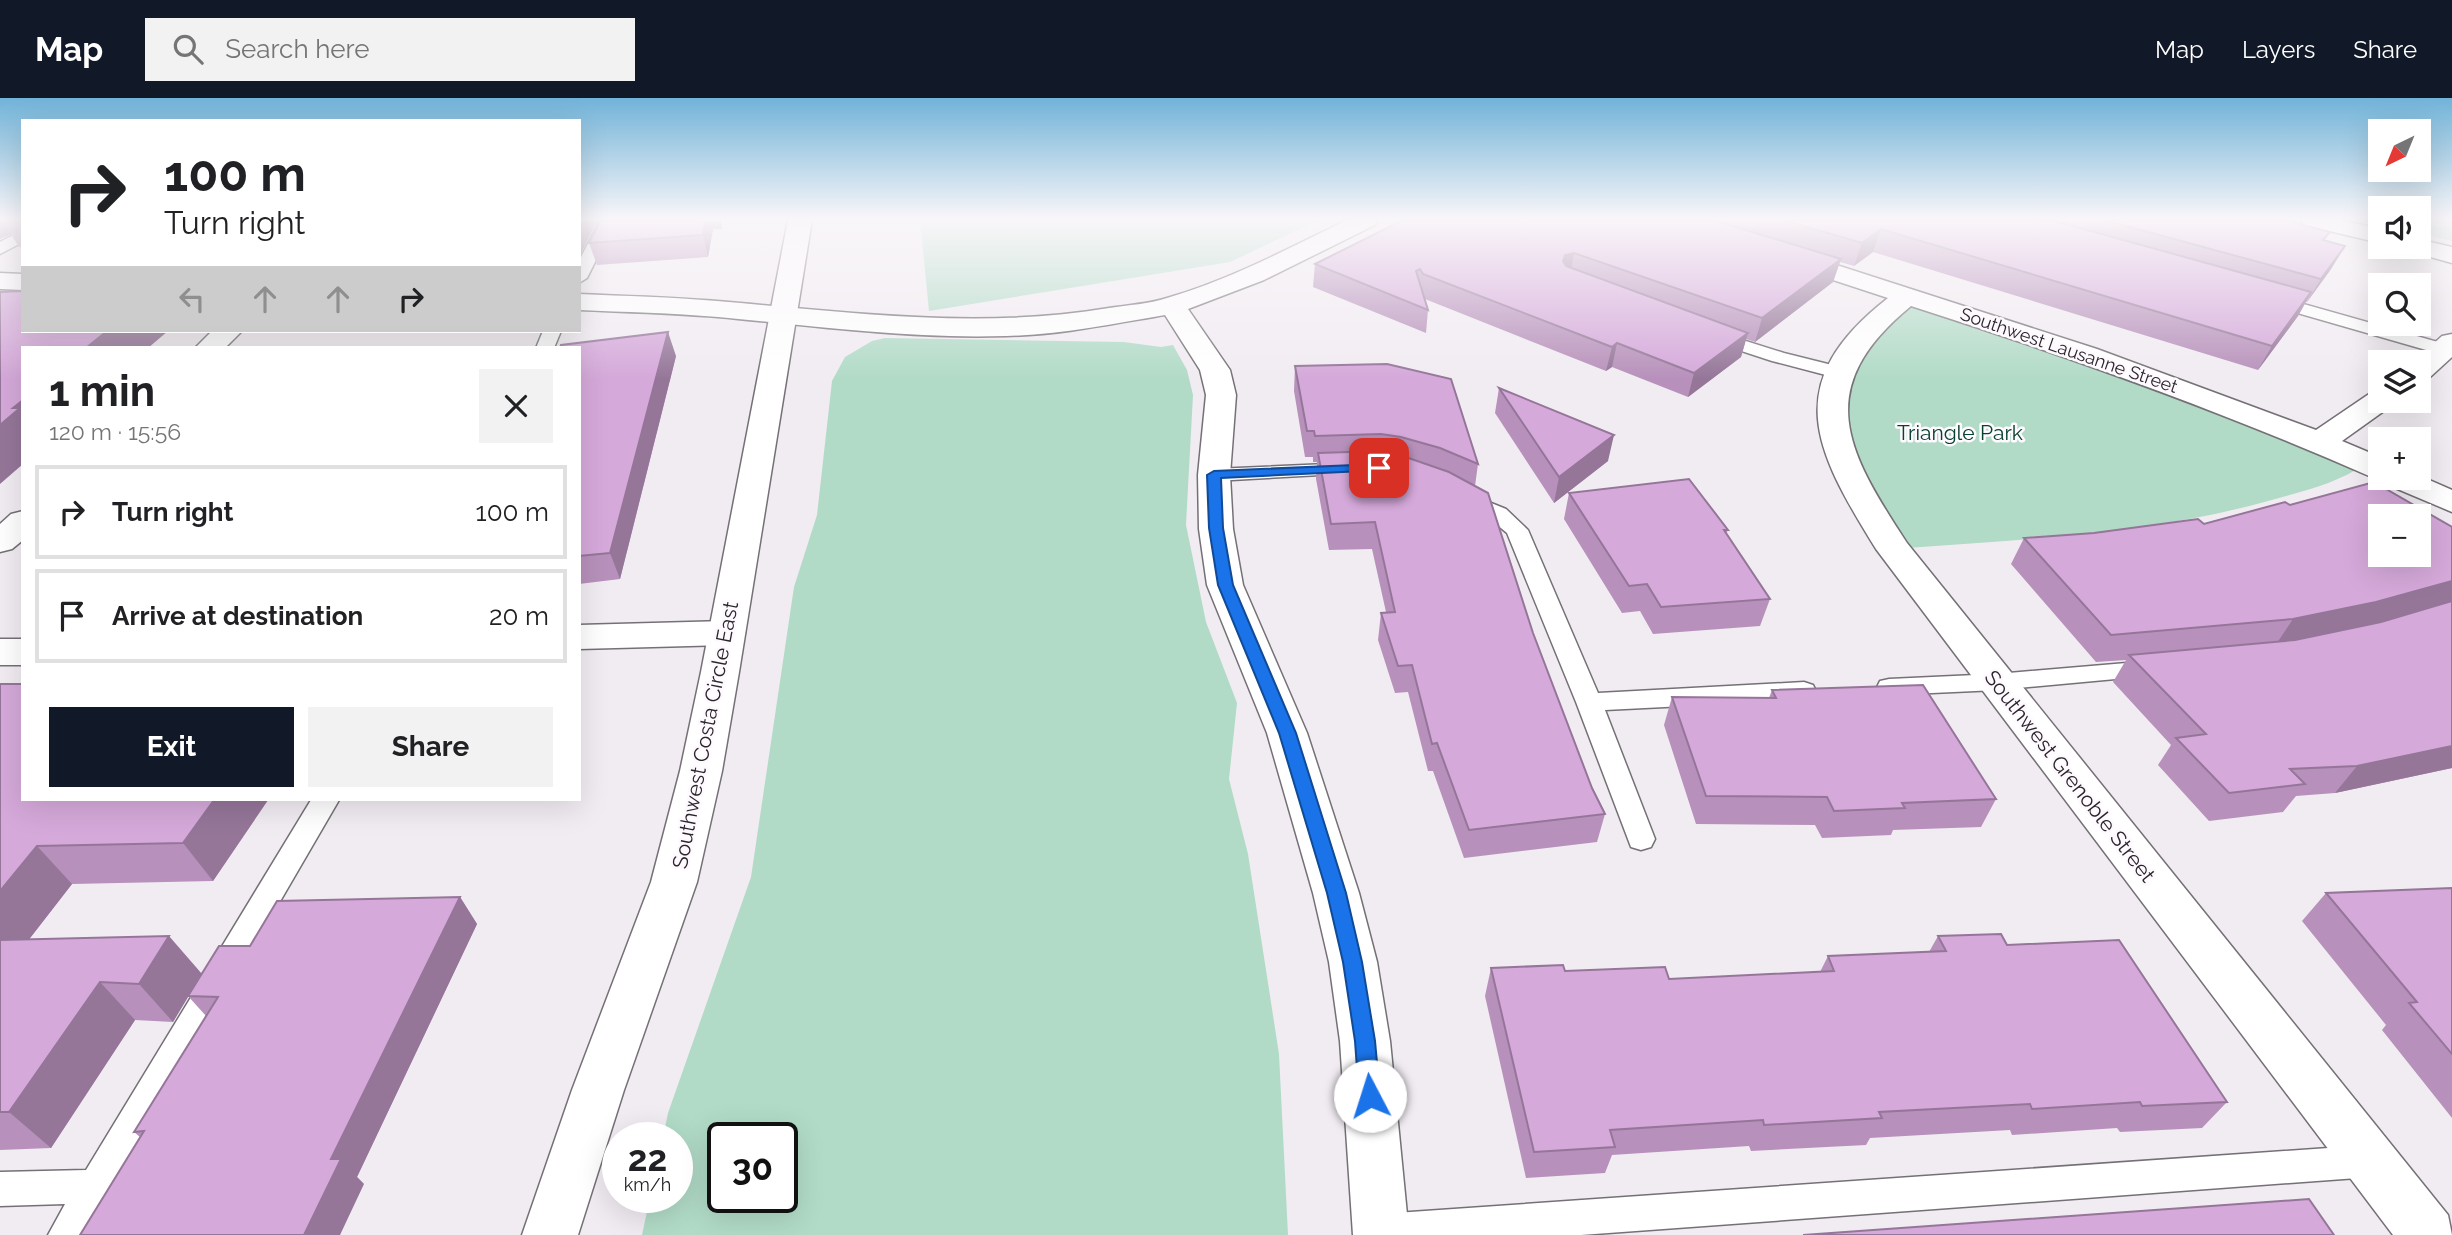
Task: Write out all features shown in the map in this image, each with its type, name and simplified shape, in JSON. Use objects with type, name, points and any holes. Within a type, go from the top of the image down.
[{"type":"street","name":"Southwest Costa Circle East","points":[[550,1235],[598,1090],[674,882],[701,771],[790,273]]},
{"type":"street","points":[[581,302],[716,309],[838,322],[1008,328],[1069,323],[1172,306],[1257,273]]},
{"type":"street","name":"Southwest Lausanne Street","points":[[1837,273],[2115,363],[2368,464]]},
{"type":"street","points":[[0,281],[21,282]]},
{"type":"street","name":"Southwest Grenoble Street","points":[[1907,296],[1869,328],[1841,373],[1831,412],[1835,440],[1874,519],[1892,549],[2428,1235]]},
{"type":"street","points":[[1172,306],[1215,370],[1221,395],[1214,475],[1216,528],[1225,585],[1287,733],[1336,893],[1353,962],[1365,1041],[1381,1233]]},
{"type":"street","points":[[211,346],[226,333]]},
{"type":"street","points":[[2431,362],[2449,346]]},
{"type":"street","points":[[2319,442],[2368,408]]},
{"type":"street","points":[[2426,490],[2452,502]]},
{"type":"street","points":[[0,542],[21,523]]},
{"type":"street","points":[[581,637],[726,633]]},
{"type":"street","points":[[0,652],[21,652]]},
{"type":"lane","points":[[2258,296],[2449,346]]},
{"type":"lane","points":[[1698,330],[1749,349],[1841,373]]},
{"type":"lane","points":[[1214,475],[1379,468]]},
{"type":"lane","points":[[1441,488],[1497,514],[1517,530],[1589,702],[1641,839]]},
{"type":"lane","points":[[1861,688],[1997,682],[2178,666]]},
{"type":"lane","points":[[1589,702],[1834,690]]},
{"type":"lane","points":[[66,1235],[324,801]]},
{"type":"lane","points":[[1381,1233],[2371,1161]]},
{"type":"lane","points":[[0,1189],[95,1186]]},
{"type":"green space","points":[[925,273],[1162,273],[929,311]]},
{"type":"green space","name":"Triangle Park","points":[[1907,296],[2367,463],[2332,482],[2307,490],[2175,522],[2082,534],[1893,549],[1835,440],[1850,355]]},
{"type":"green space","points":[[885,338],[1124,342],[1161,347],[1173,345],[1187,370],[1193,395],[1186,525],[1206,622],[1237,703],[1229,779],[1248,854],[1279,1054],[1288,1235],[642,1235],[647,1213],[693,1213],[693,1122],[666,1122],[751,877],[794,587],[817,515],[832,381],[845,357],[872,341]]},
{"type":"building","points":[[1337,273],[1417,273],[1428,310]]},
{"type":"building","points":[[1585,273],[1748,333],[1694,373],[1617,343],[1612,347],[1423,274]]},
{"type":"building","points":[[1632,273],[1822,273],[1762,318]]},
{"type":"building","points":[[2028,273],[2243,273],[2311,292],[2272,346]]},
{"type":"building","points":[[2299,273],[2325,273],[2321,279]]},
{"type":"building","points":[[21,291],[21,333],[105,333],[88,346],[21,346],[21,402],[13,408],[20,408],[0,425],[0,292]]},
{"type":"building","points":[[668,332],[610,553],[581,556],[581,346],[561,345]]},
{"type":"building","points":[[1387,364],[1451,379],[1478,464],[1440,448],[1401,437],[1381,434],[1315,436],[1314,431],[1307,431],[1295,366]]},
{"type":"building","points":[[1499,388],[1614,435],[1559,477]]},
{"type":"building","points":[[1381,451],[1449,472],[1488,493],[1533,633],[1592,788],[1605,814],[1469,830],[1437,743],[1432,744],[1412,665],[1398,666],[1381,613],[1395,612],[1375,522],[1331,524],[1318,453]]},
{"type":"building","points":[[1689,479],[1728,530],[1724,530],[1770,599],[1661,607],[1647,584],[1629,586],[1569,493]]},
{"type":"building","points":[[2368,484],[2368,490],[2388,490],[2412,504],[2368,504],[2368,567],[2431,567],[2431,515],[2452,527],[2452,581],[2376,602],[2293,619],[2111,635],[2024,538],[2094,533],[2198,519],[2204,524],[2285,502],[2290,505]]},
{"type":"building","points":[[2452,601],[2452,746],[2357,766],[2290,769],[2305,784],[2229,793],[2176,738],[2206,734],[2129,655],[2295,640],[2381,622]]},
{"type":"building","points":[[0,684],[21,684],[21,801],[213,801],[183,843],[37,846],[0,891]]},
{"type":"building","points":[[1923,685],[1996,799],[1902,803],[1905,808],[1834,811],[1827,797],[1706,796],[1672,697],[1776,698],[1772,690]]},
{"type":"building","points":[[2452,888],[2452,1054],[2409,1003],[2417,1002],[2326,893]]},
{"type":"building","points":[[460,897],[331,1159],[341,1159],[304,1235],[80,1235],[144,1131],[134,1132],[218,997],[188,996],[219,946],[250,946],[277,901]]},
{"type":"building","points":[[2001,934],[2007,945],[2119,940],[2227,1102],[2142,1106],[2140,1102],[2032,1109],[2030,1104],[1879,1112],[1882,1118],[1764,1125],[1763,1120],[1610,1130],[1615,1147],[1534,1152],[1491,968],[1563,965],[1565,971],[1665,967],[1669,979],[1834,971],[1828,956],[1946,951],[1938,936]]},
{"type":"building","points":[[169,936],[139,984],[100,982],[9,1112],[0,1112],[0,940]]},
{"type":"building","points":[[2309,1199],[2334,1235],[1803,1235]]},
{"type":"route","points":[[1370,1096],[1353,962],[1336,893],[1287,733],[1225,585],[1216,528],[1214,475],[1379,468]]}]
